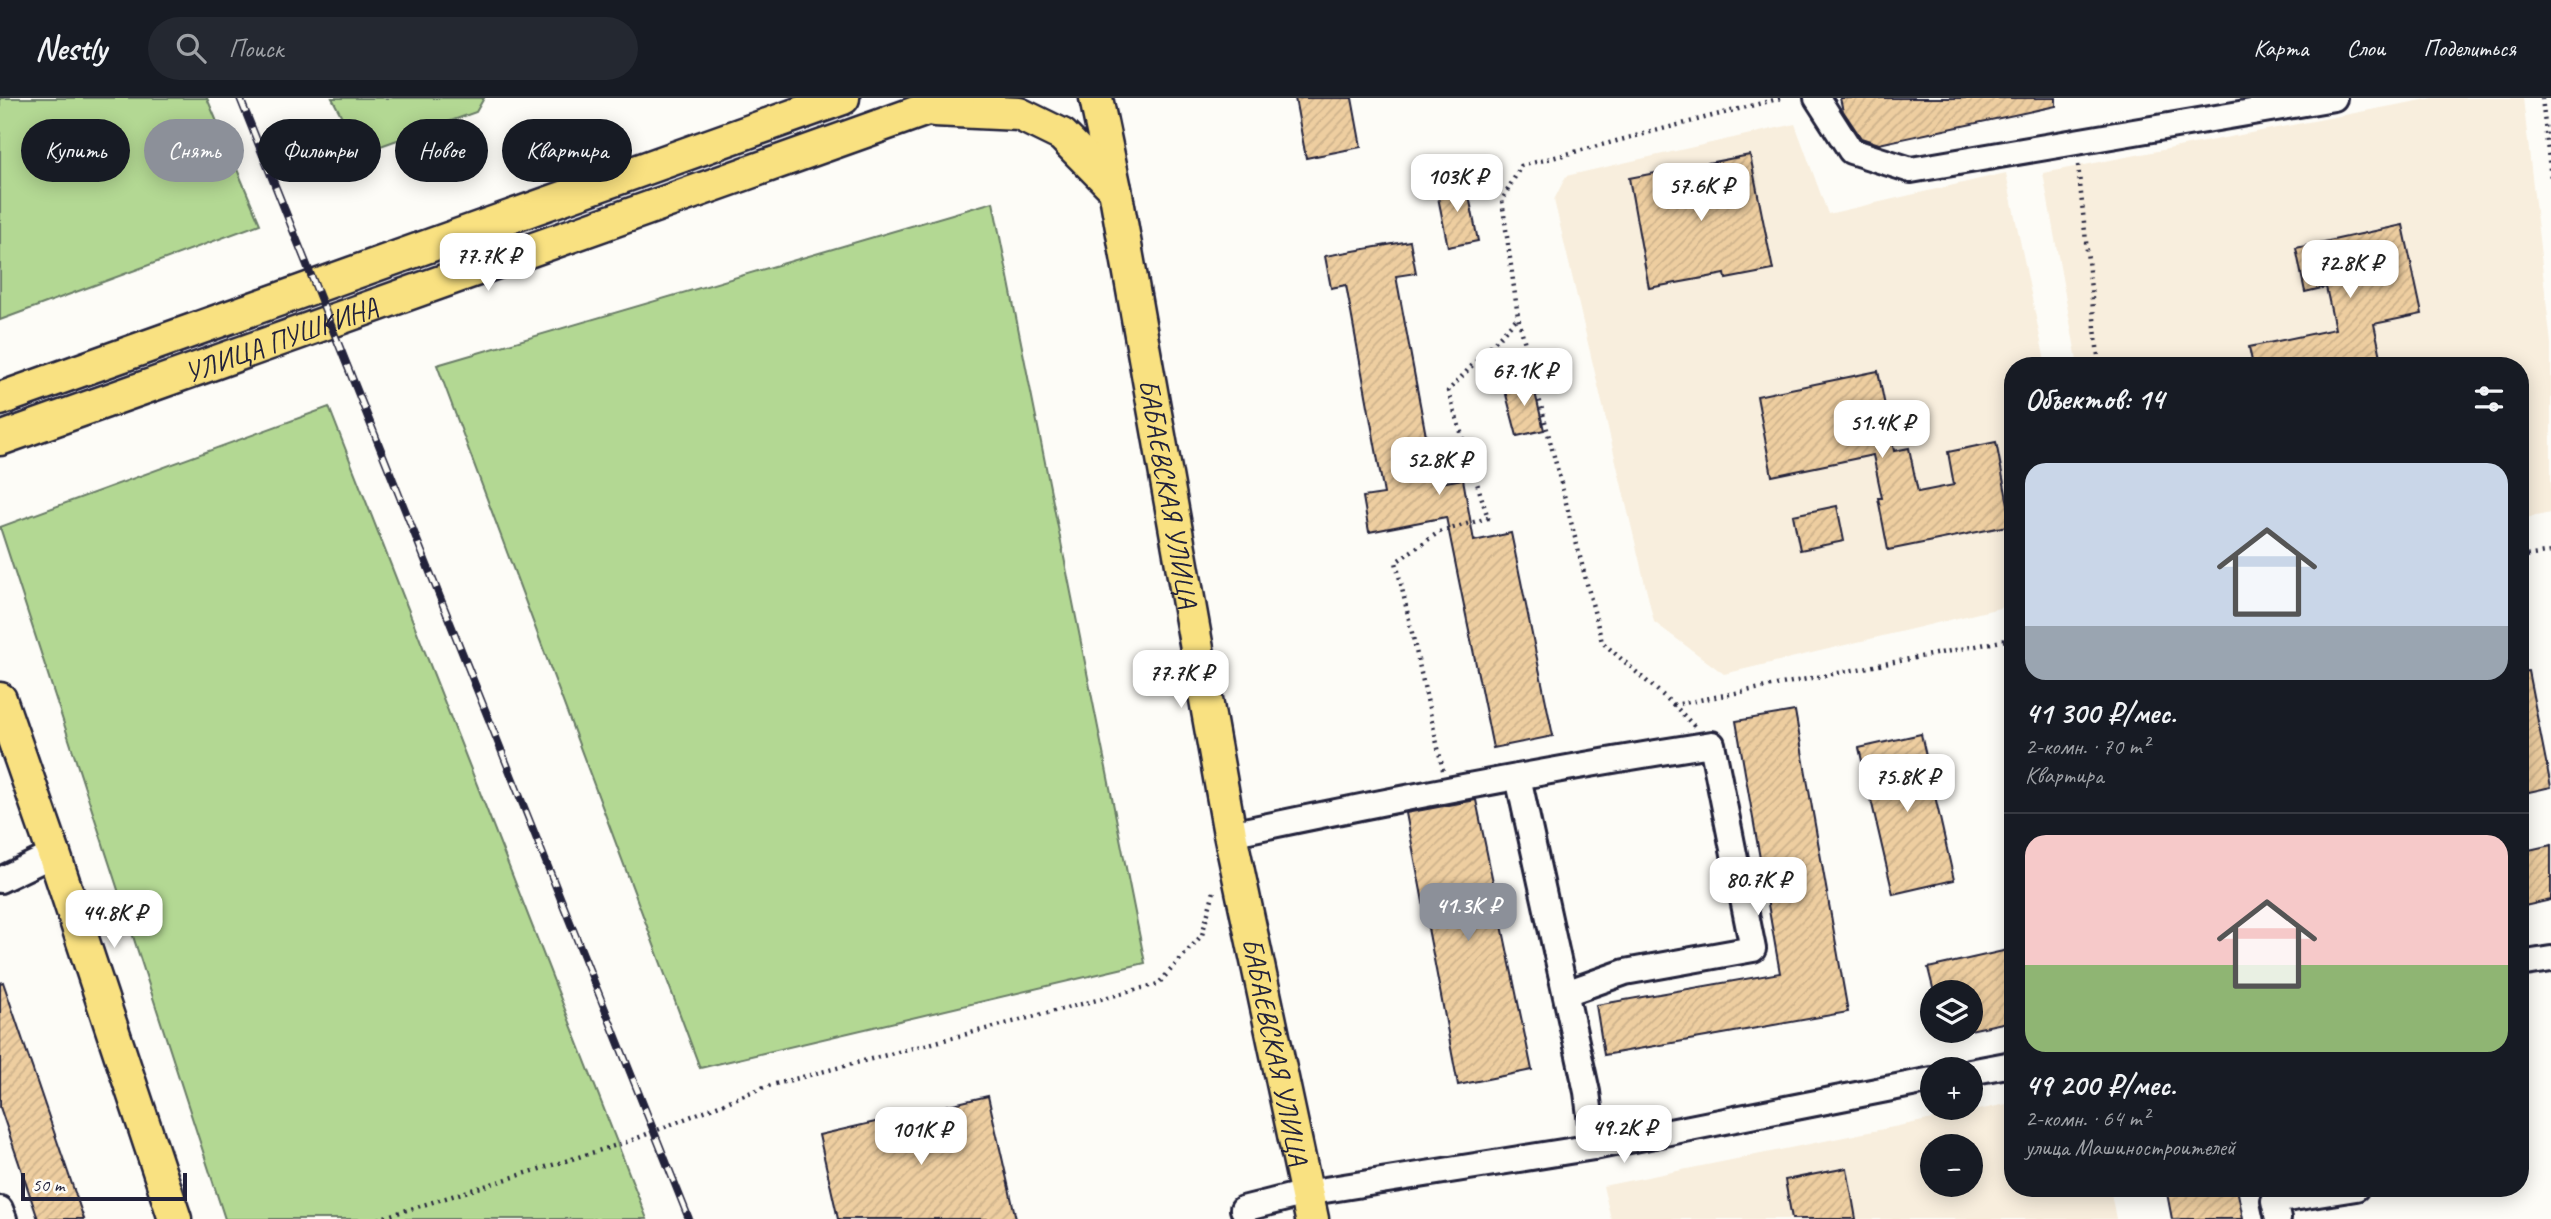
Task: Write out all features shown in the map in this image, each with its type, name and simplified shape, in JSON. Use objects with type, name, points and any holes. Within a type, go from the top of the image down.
[{"type":"main road","name":"УЛИЦА ПУШКИНА","points":[[0,399],[843,98]]},
{"type":"main road","name":"УЛИЦА ПУШКИНА","points":[[0,439],[958,98]]},
{"type":"main road","name":"БАБАЕВСКАЯ УЛИЦА","points":[[1096,98],[1115,189],[1230,834],[1309,1206]]},
{"type":"main road","points":[[926,110],[1019,114],[1062,135],[1115,189]]},
{"type":"main road","points":[[0,699],[175,1219]]},
{"type":"street","points":[[1817,98],[1851,151],[1911,170],[2334,98]]},
{"type":"street","points":[[1230,834],[1559,767],[1712,744],[1753,949],[1625,972],[1566,993]]},
{"type":"street","points":[[1518,777],[1587,1092],[1594,1147]]},
{"type":"street","points":[[0,880],[54,854]]},
{"type":"street","points":[[2529,962],[2551,958]]},
{"type":"street","points":[[1983,1070],[2004,1066]]},
{"type":"street","points":[[1242,1209],[1309,1206],[1920,1082]]},
{"type":"street","points":[[2278,1219],[2274,1201],[2299,1197]]},
{"type":"street","points":[[0,1209],[4,1219]]},
{"type":"path","points":[[1712,744],[1674,705],[1602,642],[1518,317],[1502,200],[1521,166],[1781,98]]},
{"type":"path","points":[[2542,98],[2551,178]]},
{"type":"path","points":[[2076,142],[2098,357]]},
{"type":"path","points":[[1447,788],[1396,562],[1439,532],[1488,518],[1448,391],[1518,317]]},
{"type":"path","points":[[2529,556],[2551,552]]},
{"type":"path","points":[[1674,705],[2004,641]]},
{"type":"path","points":[[378,1219],[630,1141],[764,1087],[1158,984],[1202,935],[1216,884]]},
{"type":"shaded area","points":[[2433,98],[2523,98],[2551,344],[2551,513],[2529,517],[2529,357],[2076,357],[2043,173]]},
{"type":"shaded area","points":[[1795,124],[1828,214],[2006,173],[2044,357],[2004,357],[2004,607],[1724,674],[1654,622],[1554,200],[1566,176]]},
{"type":"shaded area","points":[[2004,1105],[2004,1197],[2112,1197],[2116,1219],[1611,1219],[1603,1186],[1928,1120],[1983,1120],[1983,1109]]},
{"type":"green space","points":[[0,98],[207,98],[216,119],[144,119],[144,182],[242,182],[260,224],[0,320]]},
{"type":"green space","points":[[332,98],[484,98],[476,112],[456,119],[395,119],[395,141],[381,146],[381,119],[343,119]]},
{"type":"green space","points":[[993,202],[1145,963],[700,1068],[437,365]]},
{"type":"green space","points":[[329,407],[647,1219],[225,1219],[0,527]]},
{"type":"building","points":[[1295,98],[1352,98],[1361,147],[1306,158]]},
{"type":"building","points":[[1840,98],[2056,98],[2056,106],[1879,144],[1861,138],[1843,111]]},
{"type":"building","points":[[1750,155],[1773,270],[1726,279],[1725,274],[1649,288],[1629,178]]},
{"type":"building","points":[[1466,181],[1478,241],[1448,247],[1436,187]]},
{"type":"building","points":[[2403,225],[2422,314],[2374,324],[2381,357],[2251,357],[2249,347],[2335,329],[2326,287],[2305,292],[2296,248]]},
{"type":"building","points":[[1410,241],[1416,273],[1396,276],[1435,484],[1463,479],[1474,541],[1511,533],[1553,736],[1493,748],[1446,517],[1369,532],[1363,497],[1384,494],[1346,285],[1331,288],[1325,256]]},
{"type":"building","points":[[1878,371],[1894,451],[1909,448],[1918,492],[1954,485],[1948,452],[1996,442],[2004,484],[2004,527],[1888,550],[1878,498],[1882,498],[1873,455],[1772,476],[1757,396]]},
{"type":"building","points":[[1532,380],[1544,430],[1517,436],[1504,387]]},
{"type":"building","points":[[1837,506],[1844,541],[1800,550],[1793,515]]},
{"type":"building","points":[[2529,676],[2551,787],[2529,792]]},
{"type":"building","points":[[1795,711],[1848,1012],[1604,1055],[1596,1005],[1780,973],[1736,721]]},
{"type":"building","points":[[1921,734],[1954,880],[1893,894],[1859,748]]},
{"type":"building","points":[[1476,800],[1532,1070],[1458,1085],[1406,813]]},
{"type":"building","points":[[2551,845],[2551,900],[2529,905],[2529,850]]},
{"type":"building","points":[[2004,951],[2004,1023],[1983,1027],[1983,980],[1931,980],[1928,968]]},
{"type":"building","points":[[3,982],[84,1219],[38,1219],[0,1107],[0,983]]},
{"type":"building","points":[[988,1096],[1016,1219],[838,1219],[819,1135]]},
{"type":"building","points":[[1847,1168],[1856,1219],[1792,1219],[1785,1180]]},
{"type":"building","points":[[2168,1197],[2239,1197],[2243,1219],[2172,1219]]},
{"type":"railway","points":[[240,98],[689,1219]]}]
